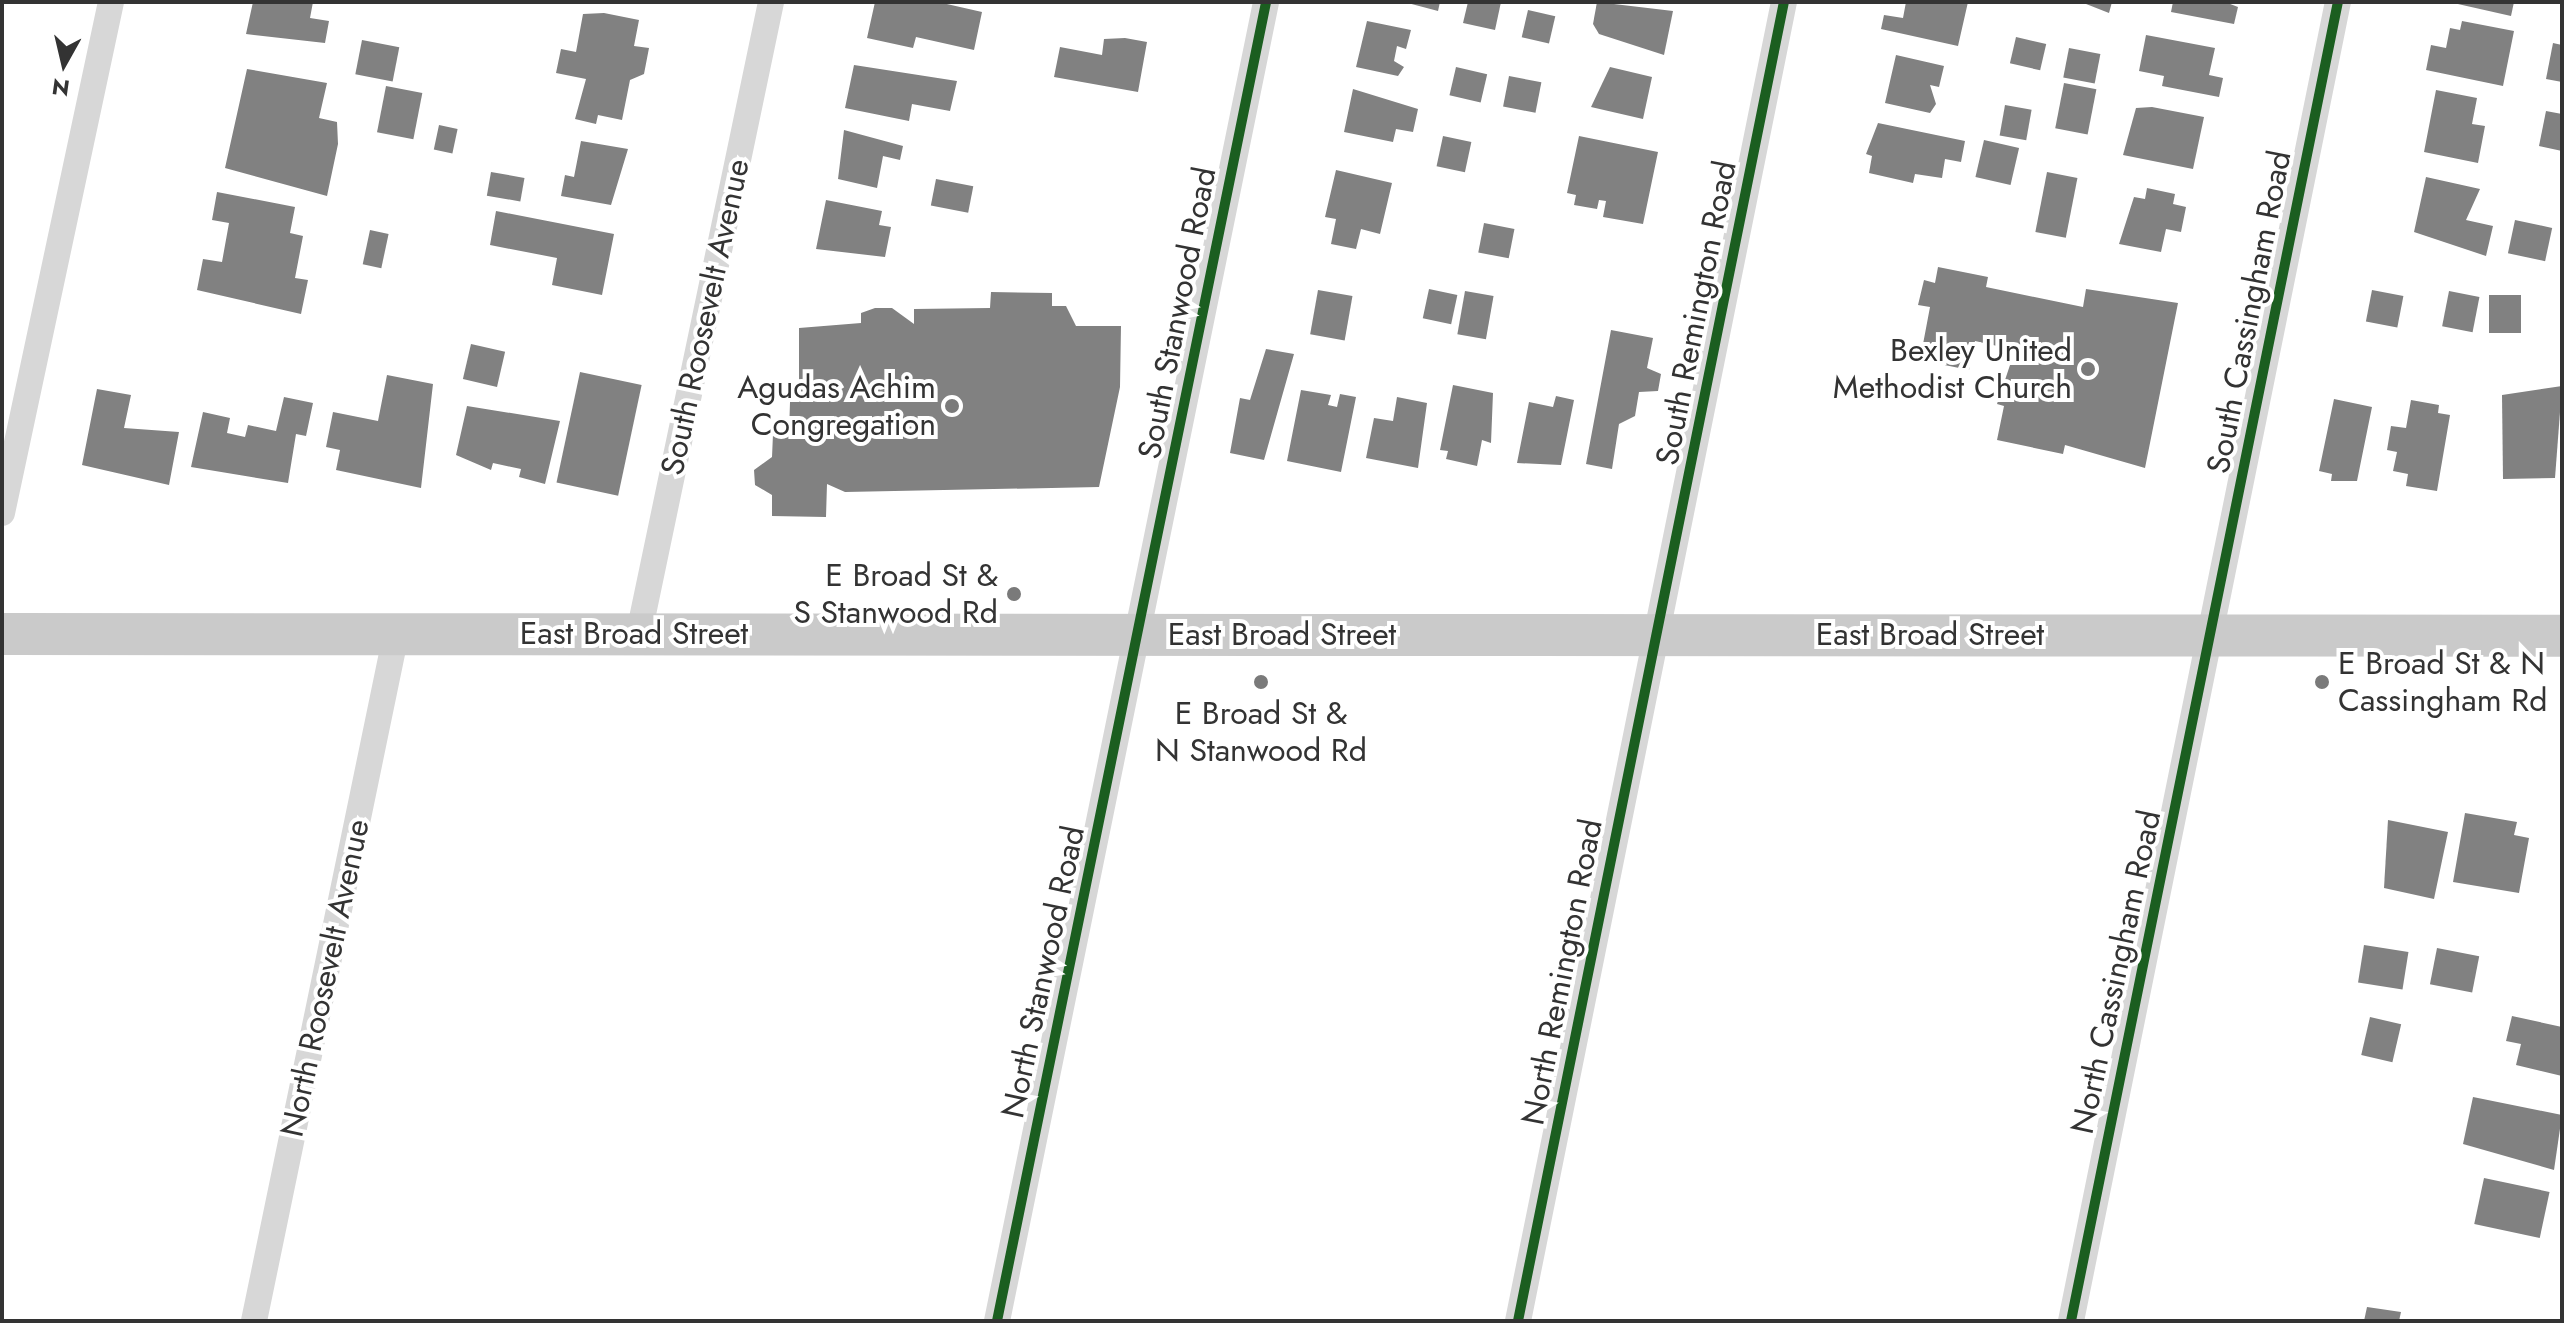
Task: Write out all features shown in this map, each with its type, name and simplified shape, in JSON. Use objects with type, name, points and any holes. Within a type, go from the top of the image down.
[{"type":"main road","name":"East Broad Street","points":[[2,634],[2212,633],[2562,636]]},
{"type":"street","points":[[2,513],[111,2]]},
{"type":"street","name":"South Roosevelt Avenue","points":[[639,633],[771,2]]},
{"type":"street","name":"South Stanwood Road","points":[[1139,634],[1266,2]]},
{"type":"street","name":"South Remington Road","points":[[1657,634],[1784,2]]},
{"type":"street","name":"South Cassingham Road","points":[[2212,633],[2338,2]]},
{"type":"street","name":"North Cassingham Road","points":[[2071,1321],[2212,633]]},
{"type":"street","name":"North Roosevelt Avenue","points":[[254,1321],[396,634]]},
{"type":"street","name":"North Stanwood Road","points":[[997,1321],[1139,634]]},
{"type":"street","name":"North Remington Road","points":[[1518,1321],[1657,634]]},
{"type":"building","points":[[253,2],[313,2],[310,18],[329,21],[325,43],[246,34]]},
{"type":"building","points":[[875,2],[938,2],[982,12],[974,50],[916,37],[913,48],[867,38]]},
{"type":"building","points":[[1404,2],[1440,2],[1438,11]]},
{"type":"building","points":[[1468,2],[1501,2],[1495,30],[1463,23]]},
{"type":"building","points":[[1597,2],[1673,11],[1664,55],[1599,34],[1593,24]]},
{"type":"building","points":[[1906,2],[1968,2],[1958,46],[1881,29],[1884,15],[1903,18]]},
{"type":"building","points":[[2081,2],[2112,2],[2109,13]]},
{"type":"building","points":[[2173,2],[2225,2],[2238,7],[2234,24],[2171,12]]},
{"type":"building","points":[[2449,2],[2514,2],[2511,16]]},
{"type":"building","points":[[1528,10],[1555,16],[1549,44],[1522,37]]},
{"type":"building","points":[[604,13],[639,20],[634,46],[649,48],[644,74],[630,80],[622,120],[598,115],[596,124],[575,119],[586,79],[556,73],[561,49],[576,52],[583,14]]},
{"type":"building","points":[[1367,21],[1411,30],[1406,49],[1397,46],[1394,61],[1404,67],[1398,76],[1356,67]]},
{"type":"building","points":[[2462,21],[2514,31],[2503,86],[2426,70],[2431,45],[2446,48],[2450,28],[2460,30]]},
{"type":"building","points":[[2146,35],[2215,48],[2209,75],[2223,78],[2219,97],[2162,86],[2164,76],[2139,71]]},
{"type":"building","points":[[2016,37],[2046,44],[2040,70],[2010,63]]},
{"type":"building","points":[[1125,38],[1147,42],[1138,92],[1054,77],[1060,47],[1102,55],[1104,39]]},
{"type":"building","points":[[362,40],[399,47],[393,82],[355,74]]},
{"type":"building","points":[[2553,43],[2562,45],[2562,82],[2546,79]]},
{"type":"building","points":[[2069,48],[2100,54],[2095,84],[2063,77]]},
{"type":"building","points":[[1896,55],[1944,66],[1939,87],[1930,85],[1936,104],[1930,113],[1885,103]]},
{"type":"building","points":[[854,65],[957,81],[950,111],[912,104],[909,121],[845,108]]},
{"type":"building","points":[[1456,67],[1487,74],[1481,102],[1449,95]]},
{"type":"building","points":[[1610,67],[1652,77],[1643,119],[1591,107]]},
{"type":"building","points":[[247,69],[327,83],[319,118],[337,122],[338,144],[327,196],[225,168]]},
{"type":"building","points":[[1509,76],[1541,82],[1535,113],[1503,106]]},
{"type":"building","points":[[2064,83],[2096,89],[2088,134],[2055,128]]},
{"type":"building","points":[[386,86],[422,93],[413,139],[377,132]]},
{"type":"building","points":[[1353,89],[1418,109],[1413,132],[1396,129],[1393,142],[1344,132]]},
{"type":"building","points":[[2436,90],[2477,98],[2472,124],[2485,126],[2478,163],[2424,152]]},
{"type":"building","points":[[2005,105],[2032,110],[2026,140],[2000,136]]},
{"type":"building","points":[[2152,107],[2204,117],[2193,169],[2123,155],[2136,108]]},
{"type":"building","points":[[2546,111],[2562,114],[2562,151],[2539,146]]},
{"type":"building","points":[[1878,123],[1965,141],[1961,162],[1945,159],[1942,178],[1915,174],[1913,183],[1869,173],[1872,156],[1866,154]]},
{"type":"building","points":[[439,125],[458,129],[452,153],[434,149]]},
{"type":"building","points":[[844,130],[903,146],[900,160],[883,156],[877,188],[838,179]]},
{"type":"building","points":[[1443,136],[1471,142],[1465,172],[1437,166]]},
{"type":"building","points":[[1579,136],[1658,152],[1643,224],[1603,217],[1606,201],[1599,200],[1597,209],[1574,205],[1576,195],[1567,193]]},
{"type":"building","points":[[1984,140],[2019,148],[2011,185],[1975,177]]},
{"type":"building","points":[[581,141],[628,149],[611,205],[561,196],[565,175],[574,177]]},
{"type":"building","points":[[1336,170],[1392,183],[1380,234],[1361,229],[1356,249],[1331,244],[1336,219],[1325,217]]},
{"type":"building","points":[[491,172],[524,178],[520,202],[487,196]]},
{"type":"building","points":[[2047,172],[2077,178],[2066,238],[2035,232]]},
{"type":"building","points":[[2426,177],[2480,189],[2466,220],[2493,226],[2486,256],[2414,232]]},
{"type":"building","points":[[936,179],[973,186],[968,213],[931,206]]},
{"type":"building","points":[[2147,188],[2175,194],[2173,204],[2186,207],[2181,232],[2166,229],[2161,252],[2119,244],[2134,197],[2145,199]]},
{"type":"building","points":[[217,192],[295,207],[290,233],[303,236],[295,278],[308,280],[301,314],[197,290],[203,259],[222,262],[229,223],[212,220]]},
{"type":"building","points":[[826,200],[882,211],[879,225],[891,227],[885,257],[816,249]]},
{"type":"building","points":[[496,211],[614,234],[602,295],[552,285],[557,258],[490,245]]},
{"type":"building","points":[[2515,220],[2552,228],[2545,261],[2508,253]]},
{"type":"building","points":[[1484,223],[1514,229],[1509,258],[1478,252]]},
{"type":"building","points":[[370,230],[389,234],[381,268],[363,264]]},
{"type":"building","name":"Bexley United Methodist Church","points":[[1938,267],[1988,277],[1986,287],[2083,307],[2086,289],[2178,303],[2145,468],[2065,445],[2063,454],[1997,440],[2004,406],[1997,404],[2015,350],[1975,341],[1969,370],[1920,360],[1930,307],[1918,305],[1924,280],[1935,283]]},
{"type":"building","points":[[1429,289],[1457,295],[1451,324],[1423,318]]},
{"type":"building","points":[[1318,290],[1352,296],[1345,340],[1310,334]]},
{"type":"building","points":[[2372,290],[2403,296],[2397,328],[2366,321]]},
{"type":"building","points":[[1465,291],[1494,296],[1486,339],[1457,334]]},
{"type":"building","points":[[2449,291],[2479,297],[2473,332],[2442,326]]},
{"type":"building","name":"Agudas Achim Congregation","points":[[991,292],[1052,293],[1052,306],[1066,306],[1076,326],[1121,326],[1120,387],[1099,487],[845,492],[827,484],[826,517],[772,516],[772,495],[755,485],[754,470],[772,457],[773,434],[789,434],[790,402],[799,402],[799,328],[861,323],[861,313],[875,308],[892,308],[914,324],[914,309],[990,308]]},
{"type":"building","points":[[2489,295],[2521,295],[2521,333],[2489,333]]},
{"type":"building","points":[[1611,330],[1653,338],[1647,368],[1661,374],[1658,391],[1639,392],[1635,416],[1619,424],[1612,469],[1586,464]]},
{"type":"building","points":[[471,344],[505,352],[497,387],[463,379]]},
{"type":"building","points":[[1266,349],[1294,354],[1264,460],[1230,453],[1240,398],[1250,400]]},
{"type":"building","points":[[580,372],[642,385],[618,496],[557,483]]},
{"type":"building","points":[[387,375],[433,384],[421,488],[336,470],[340,450],[326,447],[333,412],[378,421]]},
{"type":"building","points":[[1453,385],[1493,393],[1491,443],[1482,440],[1477,466],[1446,459],[1448,451],[1440,450]]},
{"type":"building","points":[[2562,386],[2555,478],[2503,479],[2502,395]]},
{"type":"building","points":[[97,389],[131,395],[124,428],[179,432],[169,485],[82,465]]},
{"type":"building","points":[[1301,390],[1331,395],[1328,405],[1337,407],[1340,394],[1356,397],[1341,472],[1287,461]]},
{"type":"building","points":[[1556,396],[1574,400],[1561,465],[1517,463],[1529,402],[1553,407]]},
{"type":"building","points":[[284,397],[313,403],[306,436],[296,434],[288,483],[191,467],[203,412],[230,418],[227,433],[245,437],[248,425],[276,431]]},
{"type":"building","points":[[1397,397],[1427,403],[1418,468],[1366,458],[1374,418],[1393,421]]},
{"type":"building","points":[[2334,399],[2372,407],[2357,481],[2331,481],[2332,474],[2319,471]]},
{"type":"building","points":[[2411,400],[2439,405],[2438,413],[2450,415],[2437,491],[2406,486],[2408,474],[2393,471],[2397,452],[2387,450],[2391,426],[2406,428]]},
{"type":"building","points":[[467,406],[560,421],[545,484],[519,477],[521,469],[493,463],[491,470],[456,455]]},
{"type":"building","points":[[2465,813],[2517,822],[2514,835],[2529,838],[2519,893],[2453,882]]},
{"type":"building","points":[[2388,820],[2448,832],[2434,899],[2384,888]]},
{"type":"building","points":[[2364,945],[2408,952],[2403,990],[2358,983]]},
{"type":"building","points":[[2437,948],[2479,956],[2472,993],[2430,984]]},
{"type":"building","points":[[2512,1016],[2562,1027],[2562,1076],[2516,1065],[2521,1044],[2506,1041]]},
{"type":"building","points":[[2370,1017],[2401,1024],[2392,1062],[2361,1055]]},
{"type":"building","points":[[2473,1097],[2562,1115],[2554,1170],[2463,1144]]},
{"type":"building","points":[[2484,1178],[2550,1192],[2540,1238],[2474,1224]]},
{"type":"building","points":[[2367,1307],[2401,1312],[2399,1321],[2364,1321]]},
{"type":"cycle path","points":[[997,1321],[1266,2]]},
{"type":"cycle path","points":[[1518,1321],[1784,2]]},
{"type":"cycle path","points":[[2071,1321],[2338,2]]},
{"type":"place","name":"Bexley United Methodist Church","points":[[2088,369]]},
{"type":"place","name":"Agudas Achim Congregation","points":[[952,406]]},
{"type":"place","name":"E Broad St & S Stanwood Rd","points":[[1014,594]]},
{"type":"place","name":"E Broad St & N Stanwood Rd","points":[[1261,682]]},
{"type":"place","name":"E Broad St & N Cassingham Rd","points":[[2322,682]]}]
